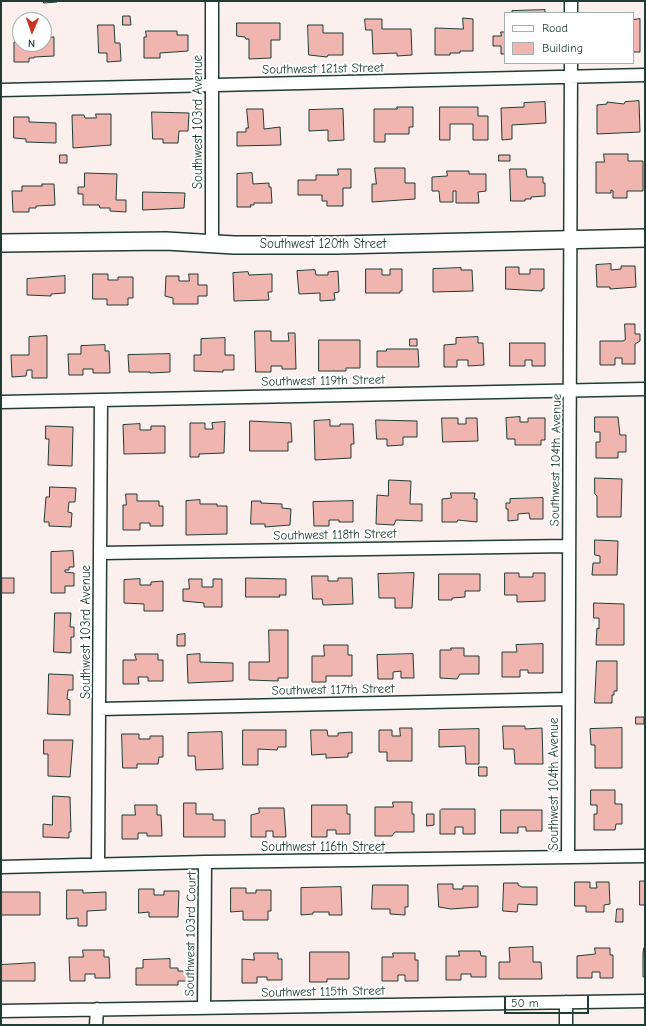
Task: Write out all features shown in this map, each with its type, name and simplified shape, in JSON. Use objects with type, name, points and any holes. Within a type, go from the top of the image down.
[{"type":"street","name":"Southwest 103rd Avenue","points":[[212,1],[212,244]]},
{"type":"street","points":[[571,1],[571,12]]},
{"type":"street","name":"Southwest 104th Avenue","points":[[568,857],[572,64]]},
{"type":"street","name":"Southwest 121st Street","points":[[1,90],[645,75]]},
{"type":"street","name":"Southwest 120th Street","points":[[1,243],[166,241],[212,244],[336,245],[645,238]]},
{"type":"street","name":"Southwest 119th Street","points":[[1,402],[645,389]]},
{"type":"street","name":"Southwest 103rd Avenue","points":[[98,864],[101,400]]},
{"type":"street","name":"Southwest 118th Street","points":[[100,553],[570,546]]},
{"type":"street","name":"Southwest 117th Street","points":[[99,709],[568,699]]},
{"type":"street","name":"Southwest 116th Street","points":[[1,867],[205,862],[645,856]]},
{"type":"street","name":"Southwest 103rd Court","points":[[204,1007],[205,862]]},
{"type":"street","name":"Southwest 115th Street","points":[[1,1011],[645,1000]]},
{"type":"street","points":[[566,1002],[566,1025]]},
{"type":"street","points":[[96,1025],[97,1009]]},
{"type":"building","points":[[44,1],[57,1],[57,2],[44,3]]},
{"type":"building","points":[[545,10],[545,12],[512,12]]},
{"type":"building","points":[[123,16],[130,16],[131,25],[123,25]]},
{"type":"building","points":[[463,18],[473,19],[473,51],[460,51],[460,53],[450,53],[450,55],[435,55],[435,28],[463,29]]},
{"type":"building","points":[[365,19],[382,19],[382,29],[411,29],[412,55],[397,56],[397,53],[373,54],[372,30],[366,30]]},
{"type":"building","points":[[640,19],[640,52],[634,52],[634,20]]},
{"type":"building","points":[[237,23],[280,23],[280,40],[271,40],[271,58],[249,59],[249,39],[237,36]]},
{"type":"building","points":[[98,25],[114,25],[115,43],[120,43],[121,61],[107,62],[107,53],[99,53]]},
{"type":"building","points":[[308,25],[323,25],[323,33],[343,33],[343,55],[328,55],[327,57],[309,55]]},
{"type":"building","points":[[146,31],[177,31],[177,35],[188,35],[188,51],[160,53],[160,58],[144,58],[144,37],[146,37]]},
{"type":"building","points":[[501,32],[504,32],[504,54],[501,54],[501,46],[493,46],[493,36],[501,36]]},
{"type":"building","points":[[52,37],[54,37],[54,56],[29,58],[29,62],[14,62],[14,52],[52,52]]},
{"type":"building","points":[[639,101],[640,132],[597,134],[597,105],[607,104],[607,102],[624,104],[625,102]]},
{"type":"building","points":[[545,102],[546,123],[512,125],[512,139],[502,140],[501,108],[524,107],[524,103]]},
{"type":"building","points":[[397,107],[413,107],[413,127],[409,127],[409,134],[385,134],[385,142],[374,142],[374,109],[397,109]]},
{"type":"building","points":[[440,107],[478,107],[478,116],[488,116],[488,140],[473,140],[473,124],[450,124],[450,140],[440,140]]},
{"type":"building","points":[[247,109],[263,109],[264,129],[280,127],[281,145],[237,146],[237,132],[246,132],[246,128],[248,128]]},
{"type":"building","points":[[343,109],[344,140],[328,141],[328,130],[309,131],[309,110]]},
{"type":"building","points":[[152,112],[189,113],[188,131],[179,131],[178,143],[163,143],[163,139],[153,139]]},
{"type":"building","points":[[96,114],[111,114],[111,145],[73,148],[72,115],[84,115],[85,118],[96,118]]},
{"type":"building","points":[[14,117],[29,117],[29,122],[56,123],[56,143],[26,142],[26,139],[14,138]]},
{"type":"building","points":[[604,154],[628,154],[628,161],[643,161],[643,191],[627,191],[627,198],[613,198],[613,191],[611,190],[611,193],[596,193],[596,162],[604,162]]},
{"type":"building","points":[[60,155],[67,155],[67,163],[60,163]]},
{"type":"building","points":[[499,155],[510,155],[510,161],[499,161]]},
{"type":"building","points":[[375,168],[405,168],[405,183],[415,183],[415,199],[372,202],[372,184],[376,184]]},
{"type":"building","points":[[338,169],[351,169],[351,188],[343,188],[343,206],[327,206],[327,201],[322,201],[322,195],[298,195],[298,180],[316,180],[316,175],[338,175]]},
{"type":"building","points":[[510,169],[526,169],[527,177],[543,177],[543,183],[545,183],[545,196],[531,197],[531,199],[525,199],[525,201],[511,201]]},
{"type":"building","points":[[447,171],[469,171],[469,174],[486,174],[486,191],[478,192],[479,203],[456,203],[456,191],[453,191],[453,202],[440,202],[439,191],[432,191],[432,177],[447,176]]},
{"type":"building","points":[[85,173],[117,174],[116,200],[126,200],[126,212],[110,211],[110,208],[100,208],[99,205],[83,205],[83,194],[78,194],[78,187],[84,187]]},
{"type":"building","points":[[252,173],[253,184],[269,183],[269,187],[271,187],[272,203],[254,203],[254,205],[250,205],[251,207],[237,207],[237,174]]},
{"type":"building","points":[[42,184],[54,184],[55,205],[36,206],[36,208],[29,208],[29,212],[13,212],[12,191],[22,191],[22,186],[42,186]]},
{"type":"building","points":[[143,192],[185,193],[184,208],[143,210]]},
{"type":"building","points":[[611,264],[611,270],[621,269],[621,266],[635,266],[636,287],[610,289],[610,287],[597,287],[596,265]]},
{"type":"building","points":[[506,267],[519,267],[519,274],[530,274],[530,269],[544,269],[544,289],[542,289],[542,291],[506,289]]},
{"type":"building","points":[[461,268],[461,270],[472,270],[473,291],[433,292],[433,269]]},
{"type":"building","points":[[366,269],[382,269],[382,275],[390,275],[390,269],[402,269],[402,291],[400,291],[400,293],[366,293]]},
{"type":"building","points":[[315,270],[316,275],[328,275],[328,272],[338,271],[339,292],[334,293],[335,300],[320,301],[320,293],[299,294],[297,271]]},
{"type":"building","points":[[248,272],[249,275],[272,274],[272,292],[268,292],[269,300],[234,301],[233,273]]},
{"type":"building","points":[[93,274],[108,274],[108,280],[118,280],[118,277],[133,277],[133,298],[128,298],[128,305],[107,305],[107,299],[93,299]]},
{"type":"building","points":[[189,274],[198,274],[198,285],[207,285],[207,296],[198,296],[198,304],[173,304],[173,298],[165,296],[166,276],[179,276],[179,281],[189,281]]},
{"type":"building","points":[[65,276],[65,293],[51,294],[51,296],[27,295],[27,279]]},
{"type":"building","points":[[625,324],[635,324],[635,334],[640,334],[640,341],[635,344],[635,364],[622,364],[622,358],[615,358],[615,365],[600,365],[600,341],[625,340]]},
{"type":"building","points":[[255,331],[271,331],[271,341],[289,341],[288,333],[295,333],[296,369],[282,369],[282,366],[271,366],[271,372],[256,372]]},
{"type":"building","points":[[47,336],[47,378],[32,378],[32,370],[27,370],[26,376],[12,377],[11,355],[29,355],[29,337]]},
{"type":"building","points":[[478,337],[478,343],[483,343],[484,365],[468,366],[468,360],[457,360],[457,367],[444,367],[444,345],[456,344],[456,338]]},
{"type":"building","points":[[225,338],[225,355],[234,355],[234,370],[223,370],[223,372],[194,371],[194,355],[201,355],[201,339]]},
{"type":"building","points":[[410,339],[417,339],[417,346],[410,346]]},
{"type":"building","points":[[319,340],[360,340],[360,368],[346,368],[346,371],[319,371]]},
{"type":"building","points":[[510,343],[545,343],[545,366],[532,366],[532,360],[525,360],[525,366],[510,366]]},
{"type":"building","points":[[105,345],[105,351],[109,351],[110,373],[93,373],[93,369],[83,369],[83,375],[69,375],[68,354],[81,354],[81,346]]},
{"type":"building","points":[[387,349],[418,349],[419,367],[377,367],[377,351],[386,351]]},
{"type":"building","points":[[170,354],[170,372],[129,372],[128,355]]},
{"type":"building","points":[[520,417],[520,422],[528,422],[528,418],[545,418],[545,440],[541,440],[541,445],[515,445],[515,439],[507,439],[506,418]]},
{"type":"building","points":[[595,417],[618,417],[620,435],[626,435],[626,452],[618,452],[618,458],[596,458],[596,442],[600,442],[600,432],[595,432]]},
{"type":"building","points":[[442,418],[458,418],[458,424],[466,424],[466,418],[477,418],[478,441],[443,442]]},
{"type":"building","points":[[330,420],[330,426],[353,424],[354,444],[351,444],[351,458],[315,460],[314,421]]},
{"type":"building","points":[[376,420],[417,421],[417,437],[403,437],[403,445],[387,446],[387,439],[377,439]]},
{"type":"building","points":[[250,421],[291,423],[292,442],[288,442],[288,451],[250,451]]},
{"type":"building","points":[[225,422],[224,453],[199,454],[199,457],[190,457],[190,423],[205,423],[205,429],[213,429],[212,423]]},
{"type":"building","points":[[140,424],[140,430],[151,430],[151,426],[165,426],[165,453],[124,454],[123,425]]},
{"type":"building","points":[[46,426],[73,427],[72,466],[48,465],[49,439],[46,439]]},
{"type":"building","points":[[595,478],[622,479],[621,517],[597,517]]},
{"type":"building","points":[[389,480],[411,481],[410,504],[422,504],[422,521],[396,520],[394,525],[376,524],[377,495],[388,496]]},
{"type":"building","points":[[50,487],[76,488],[75,502],[69,502],[68,512],[72,513],[71,527],[49,526],[49,522],[44,522],[46,497],[49,497]]},
{"type":"building","points":[[451,493],[475,493],[474,499],[477,499],[477,522],[458,520],[457,522],[442,522],[442,499],[451,498]]},
{"type":"building","points":[[126,494],[137,494],[137,501],[159,501],[159,506],[163,506],[163,526],[150,526],[150,523],[140,523],[140,530],[123,530],[123,505],[126,505]]},
{"type":"building","points":[[543,498],[543,519],[530,519],[529,513],[518,514],[518,520],[508,521],[508,509],[506,509],[506,503],[510,503],[510,499]]},
{"type":"building","points":[[200,500],[200,504],[217,504],[217,506],[227,506],[227,534],[186,535],[186,501]]},
{"type":"building","points":[[252,501],[282,504],[282,508],[291,509],[290,525],[265,527],[265,524],[251,524]]},
{"type":"building","points":[[353,501],[353,522],[329,520],[329,526],[314,526],[313,502]]},
{"type":"building","points":[[595,540],[618,541],[617,575],[592,575],[593,563],[600,563],[600,556],[595,555]]},
{"type":"building","points":[[73,551],[74,567],[69,567],[69,570],[65,570],[65,572],[74,573],[74,586],[65,586],[65,593],[51,593],[51,552]]},
{"type":"building","points":[[414,573],[412,608],[395,608],[395,598],[379,598],[378,574]]},
{"type":"building","points":[[505,573],[519,573],[519,577],[533,577],[533,573],[545,573],[545,601],[517,602],[517,595],[505,595]]},
{"type":"building","points":[[439,574],[480,574],[480,591],[465,591],[465,597],[452,598],[452,600],[439,600]]},
{"type":"building","points":[[312,576],[328,576],[328,581],[338,581],[338,578],[352,578],[353,604],[323,605],[322,599],[313,599]]},
{"type":"building","points":[[2,578],[14,578],[14,593],[2,593]]},
{"type":"building","points":[[246,578],[286,579],[286,595],[279,595],[280,597],[246,597]]},
{"type":"building","points":[[140,579],[140,585],[151,585],[151,582],[163,581],[163,611],[144,611],[144,604],[124,603],[124,580]]},
{"type":"building","points":[[189,579],[202,579],[202,587],[213,587],[213,579],[222,579],[222,607],[204,607],[204,603],[183,601],[183,589],[189,589]]},
{"type":"building","points":[[594,603],[624,604],[624,645],[596,645],[597,628],[599,629],[599,618],[594,618]]},
{"type":"building","points":[[55,613],[71,613],[70,627],[74,627],[74,637],[71,637],[71,653],[54,652]]},
{"type":"building","points":[[269,630],[288,630],[288,678],[278,678],[278,681],[249,680],[249,662],[269,662]]},
{"type":"building","points":[[185,634],[185,646],[177,646],[177,635]]},
{"type":"building","points":[[543,644],[543,673],[528,673],[528,670],[520,670],[520,677],[502,677],[502,652],[517,652],[516,645]]},
{"type":"building","points":[[324,645],[348,645],[348,655],[352,655],[352,676],[326,676],[326,682],[312,682],[312,656],[324,656]]},
{"type":"building","points":[[451,648],[464,648],[464,656],[479,656],[479,674],[460,674],[457,679],[440,678],[440,650],[451,650]]},
{"type":"building","points":[[135,654],[158,654],[158,660],[163,660],[163,681],[148,681],[148,677],[138,677],[139,684],[123,684],[123,660],[136,660]]},
{"type":"building","points":[[200,654],[200,662],[233,663],[233,681],[188,683],[187,655]]},
{"type":"building","points":[[413,654],[414,678],[401,678],[401,671],[393,672],[393,679],[378,679],[377,655]]},
{"type":"building","points":[[597,661],[617,661],[617,691],[614,691],[614,695],[612,695],[612,703],[595,703]]},
{"type":"building","points":[[49,674],[73,675],[73,690],[68,690],[67,699],[70,700],[70,715],[48,714]]},
{"type":"building","points":[[636,717],[644,717],[644,724],[636,724]]},
{"type":"building","points":[[503,726],[525,726],[525,729],[542,728],[543,764],[515,764],[514,749],[504,749]]},
{"type":"building","points":[[400,728],[412,728],[412,761],[387,761],[387,752],[379,752],[379,730],[392,730],[392,736],[400,736]]},
{"type":"building","points":[[622,728],[622,768],[595,768],[595,745],[591,745],[590,729]]},
{"type":"building","points":[[479,729],[479,764],[466,764],[465,746],[439,747],[439,730]]},
{"type":"building","points":[[243,730],[286,730],[286,747],[278,747],[277,750],[258,749],[258,765],[243,765]]},
{"type":"building","points":[[311,730],[327,730],[328,736],[338,736],[338,733],[352,732],[352,753],[348,753],[348,757],[326,758],[326,754],[312,755]]},
{"type":"building","points":[[222,732],[223,769],[196,770],[195,756],[188,756],[188,733]]},
{"type":"building","points":[[122,734],[139,734],[139,739],[150,739],[150,736],[163,736],[163,757],[159,757],[158,764],[137,764],[137,768],[123,768]]},
{"type":"building","points":[[44,740],[73,740],[70,777],[48,776],[48,754],[44,754]]},
{"type":"building","points":[[479,767],[487,767],[487,776],[479,776]]},
{"type":"building","points":[[591,790],[615,790],[615,804],[622,804],[622,824],[616,824],[615,830],[594,830],[594,814],[597,814],[597,805],[591,805]]},
{"type":"building","points":[[53,796],[70,797],[71,832],[69,832],[69,838],[43,837],[43,824],[52,825]]},
{"type":"building","points":[[393,802],[412,802],[414,832],[395,832],[392,836],[375,836],[375,807],[393,807]]},
{"type":"building","points":[[184,803],[196,803],[196,814],[213,814],[213,820],[225,820],[225,837],[184,837]]},
{"type":"building","points":[[135,805],[157,805],[157,815],[161,815],[162,836],[147,836],[147,833],[138,833],[138,839],[122,839],[122,815],[135,815]]},
{"type":"building","points":[[312,805],[347,805],[347,814],[350,814],[350,834],[336,834],[336,830],[327,830],[327,837],[312,837]]},
{"type":"building","points":[[259,808],[284,808],[286,837],[273,837],[273,831],[266,831],[266,837],[251,837],[251,815],[259,813]]},
{"type":"building","points":[[442,809],[475,809],[475,834],[463,834],[463,827],[455,827],[455,834],[440,834],[440,811]]},
{"type":"building","points":[[501,810],[542,810],[542,831],[526,831],[526,827],[518,827],[518,833],[501,833]]},
{"type":"building","points":[[427,814],[434,814],[434,825],[427,826]]},
{"type":"building","points":[[640,881],[645,881],[645,905],[640,905]]},
{"type":"building","points":[[575,882],[590,882],[590,888],[597,888],[596,882],[609,882],[610,904],[604,905],[604,912],[586,912],[586,906],[575,906]]},
{"type":"building","points":[[504,883],[518,883],[518,885],[522,887],[537,887],[537,905],[518,904],[517,912],[503,911]]},
{"type":"building","points":[[438,884],[453,884],[453,889],[463,889],[463,886],[478,886],[478,907],[451,909],[439,907]]},
{"type":"building","points":[[373,885],[408,885],[408,907],[405,907],[405,915],[390,914],[390,909],[372,909]]},
{"type":"building","points":[[341,887],[342,915],[329,915],[329,912],[313,912],[313,914],[301,915],[301,888]]},
{"type":"building","points":[[231,888],[246,888],[246,893],[256,893],[256,890],[271,890],[271,911],[268,911],[268,920],[243,920],[243,911],[231,912]]},
{"type":"building","points":[[139,889],[154,889],[154,895],[164,895],[164,891],[179,891],[178,917],[149,917],[149,912],[139,913]]},
{"type":"building","points":[[67,890],[83,890],[83,893],[106,892],[106,910],[87,911],[87,926],[78,926],[78,918],[67,919]]},
{"type":"building","points":[[1,892],[40,892],[40,915],[1,915]]},
{"type":"building","points":[[617,909],[623,909],[623,922],[616,922]]},
{"type":"building","points":[[533,947],[533,962],[541,962],[542,979],[499,979],[499,962],[510,962],[509,948]]},
{"type":"building","points":[[595,948],[610,948],[610,955],[613,955],[613,978],[600,978],[600,972],[592,972],[592,978],[577,978],[577,956],[595,954]]},
{"type":"building","points":[[644,948],[645,977],[643,977],[643,953]]},
{"type":"building","points":[[83,950],[104,950],[104,957],[109,957],[110,978],[95,978],[95,974],[85,974],[85,981],[70,981],[69,957],[83,957]]},
{"type":"building","points":[[459,951],[480,951],[481,956],[486,956],[486,977],[471,977],[471,974],[461,974],[461,980],[446,980],[446,956],[459,956]]},
{"type":"building","points":[[310,952],[349,952],[349,979],[327,979],[327,982],[310,982]]},
{"type":"building","points":[[254,953],[278,953],[278,959],[282,959],[282,980],[267,980],[267,977],[257,977],[257,983],[242,983],[242,959],[254,960]]},
{"type":"building","points":[[393,953],[415,953],[415,960],[418,960],[418,981],[405,981],[405,975],[398,975],[398,981],[382,981],[382,957],[393,957]]},
{"type":"building","points":[[170,959],[170,968],[178,968],[178,971],[188,971],[188,981],[178,981],[178,985],[136,985],[136,968],[143,968],[143,960]]},
{"type":"building","points":[[35,963],[35,981],[1,981],[1,965]]}]
